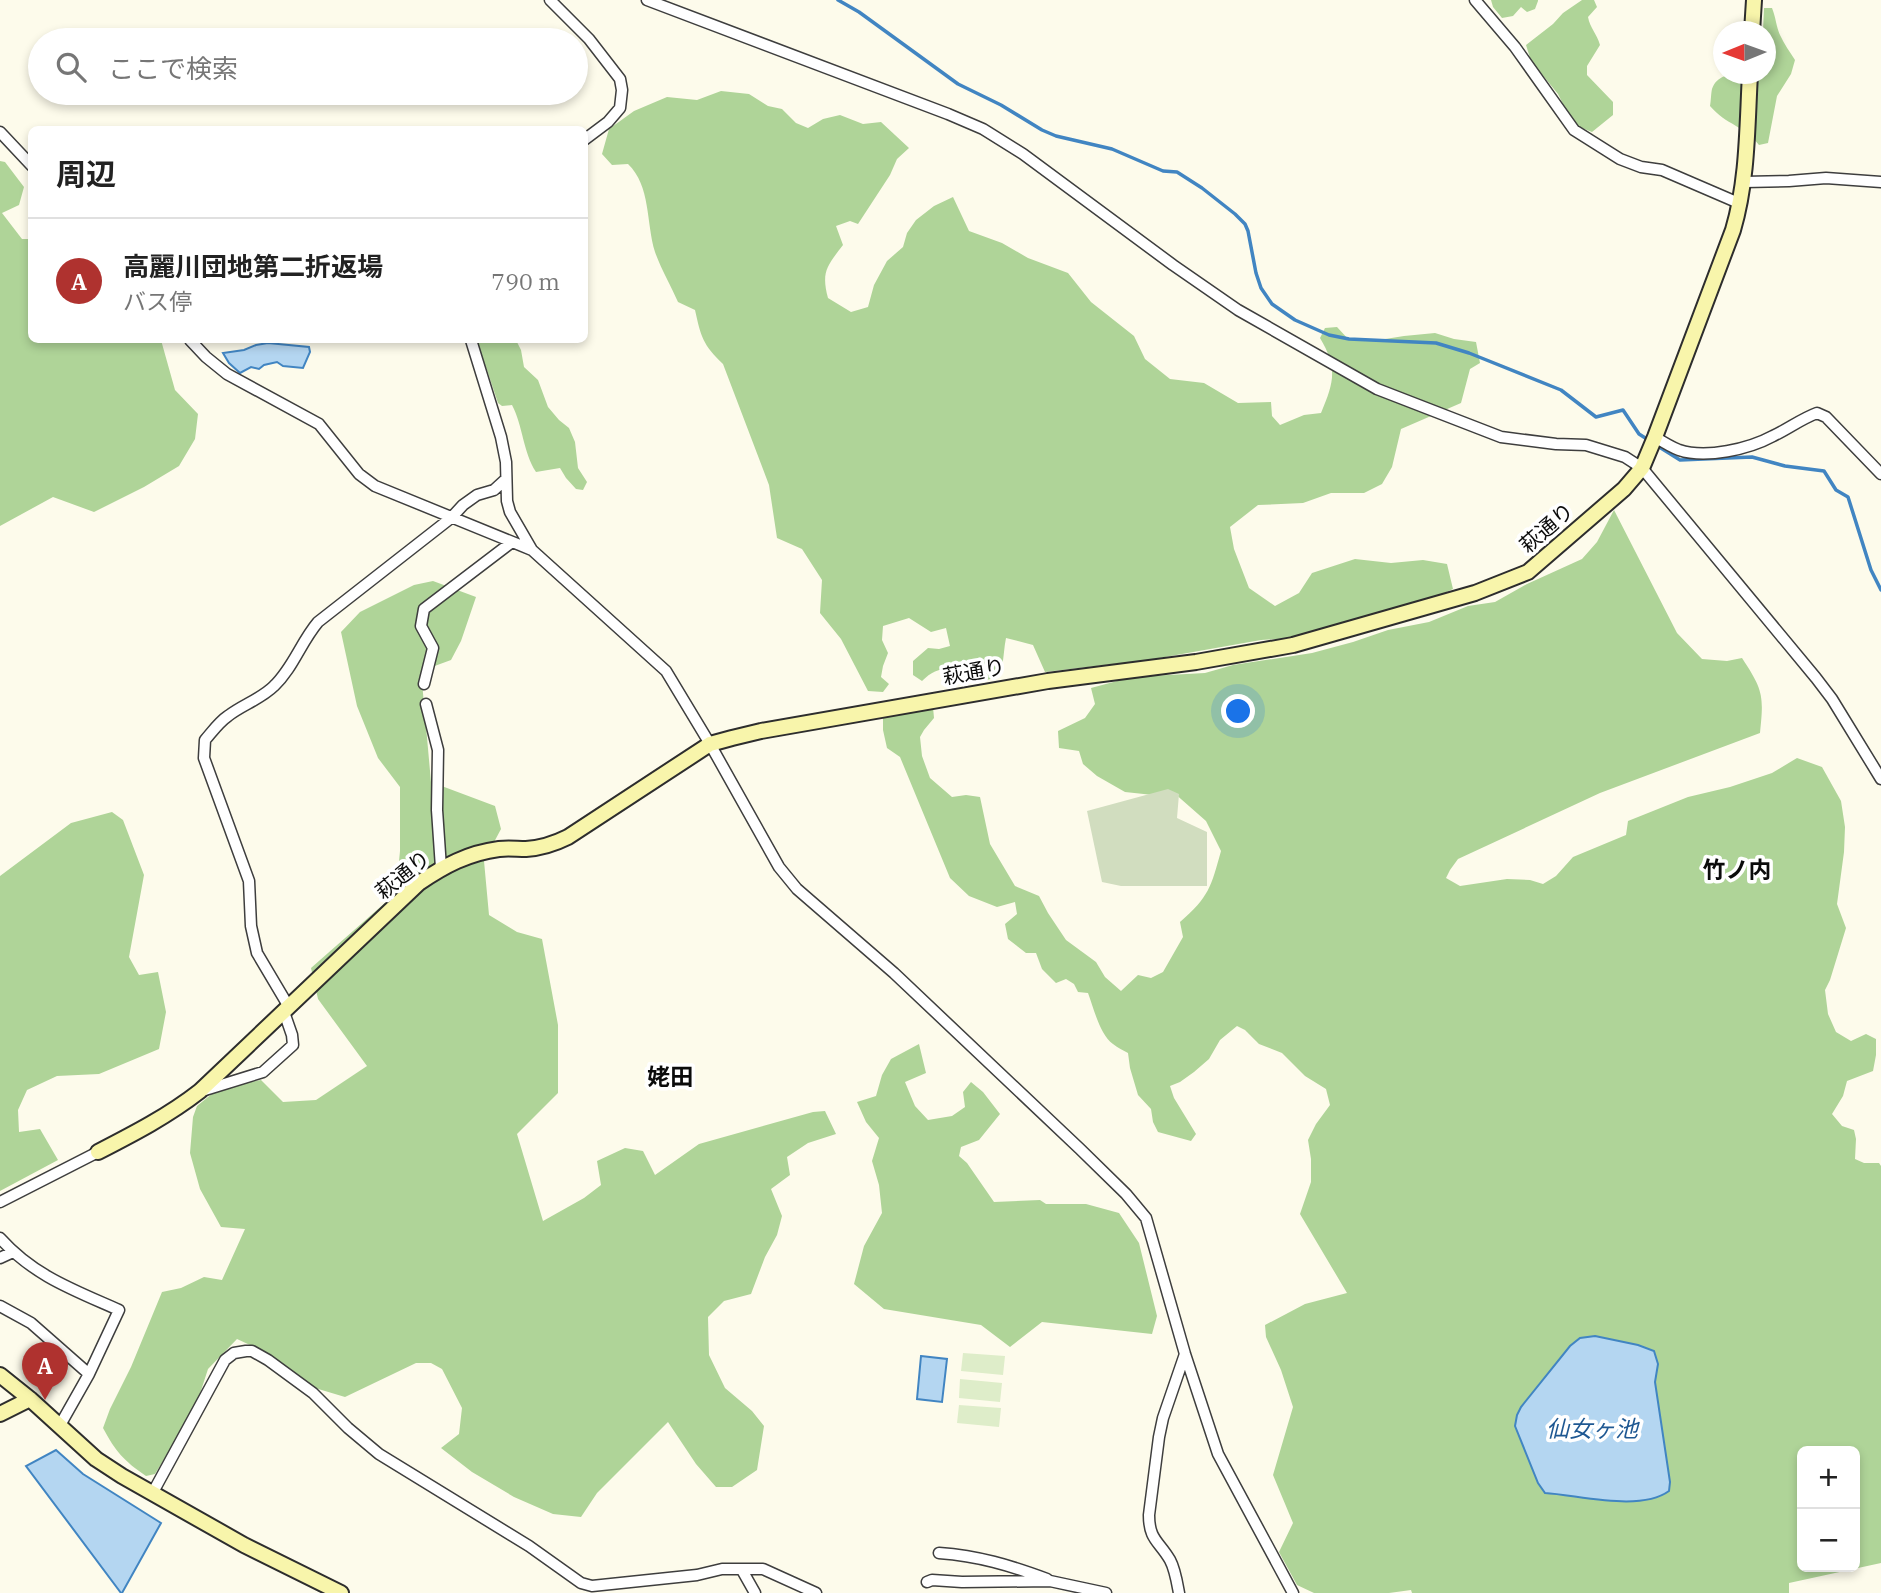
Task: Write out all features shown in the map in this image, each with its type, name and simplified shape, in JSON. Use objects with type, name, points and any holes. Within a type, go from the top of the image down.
[{"type":"street","points":[[550,0],[578,28]]},
{"type":"street","points":[[647,0],[983,129],[1023,154],[1238,310],[1377,388],[1501,437],[1586,445],[1625,457],[1642,468],[1832,698],[1881,779]]},
{"type":"street","points":[[1475,0],[1516,47],[1574,130],[1620,159],[1641,167],[1662,170],[1741,204]]},
{"type":"street","points":[[1753,21],[1754,0]]},
{"type":"street","points":[[588,38],[620,79],[622,90],[620,108],[608,122],[588,137]]},
{"type":"street","name":"萩通り","points":[[0,1202],[156,1122],[179,1107],[200,1091],[419,883],[441,868],[474,854],[501,849],[552,846],[710,744],[761,731],[1036,682],[1196,662],[1293,645],[1475,593],[1528,572],[1624,489],[1642,468],[1741,204],[1749,84]]},
{"type":"street","points":[[0,132],[28,162]]},
{"type":"street","points":[[1744,182],[1826,178],[1881,183]]},
{"type":"street","points":[[193,343],[227,374],[319,424],[359,474],[375,486],[533,551]]},
{"type":"street","points":[[472,343],[501,437],[510,512],[533,551],[666,671],[779,867],[797,889],[894,974],[1080,1149],[1126,1194],[1146,1218],[1185,1354],[1218,1454],[1293,1593]]},
{"type":"street","points":[[1655,437],[1677,450],[1715,453],[1771,437],[1816,413],[1826,418],[1881,474]]},
{"type":"street","points":[[200,1091],[263,1072],[293,1045],[287,1009],[257,953],[251,926],[249,881],[204,758],[205,740],[227,716],[274,687],[288,669],[307,634],[318,622],[451,518],[463,505],[477,495],[494,490],[506,479]]},
{"type":"street","points":[[494,490],[507,501]]},
{"type":"street","points":[[424,684],[433,648],[421,626],[424,609],[512,542]]},
{"type":"street","points":[[426,704],[438,750],[437,810],[441,868]]},
{"type":"street","points":[[0,1238],[13,1252],[49,1279],[119,1310],[89,1374],[59,1427]]},
{"type":"street","points":[[0,1258],[13,1252]]},
{"type":"street","points":[[0,1306],[31,1323],[89,1374]]},
{"type":"street","points":[[152,1494],[225,1360],[234,1353],[252,1351],[313,1393],[379,1454],[529,1546],[581,1583],[592,1586],[697,1575],[722,1569],[763,1569],[812,1592]]},
{"type":"street","points":[[1179,1593],[1172,1563],[1152,1536],[1149,1515],[1159,1437],[1185,1354]]},
{"type":"street","points":[[0,1375],[96,1459],[152,1494],[244,1545],[341,1593]]},
{"type":"street","points":[[0,1414],[30,1399]]},
{"type":"street","points":[[939,1553],[1009,1564],[1069,1589],[1107,1593]]},
{"type":"street","points":[[742,1570],[755,1593]]},
{"type":"street","points":[[927,1582],[962,1582],[1015,1588],[1050,1581]]},
{"type":"green space","points":[[1491,0],[1538,1],[1535,9],[1527,12],[1521,7],[1513,16],[1502,18]]},
{"type":"green space","points":[[1582,0],[1594,0],[1597,7],[1588,17],[1600,45],[1587,66],[1587,75],[1613,102],[1613,115],[1592,132],[1577,126],[1558,94],[1531,61],[1526,45]]},
{"type":"green space","points":[[1764,8],[1772,8],[1776,21],[1763,21]]},
{"type":"green space","points":[[1776,22],[1780,35],[1795,60],[1791,74],[1777,96],[1768,143],[1759,145],[1716,112],[1710,106],[1715,84],[1776,84]]},
{"type":"green space","points":[[721,91],[749,94],[768,106],[782,109],[796,123],[808,128],[823,119],[840,115],[863,124],[881,122],[909,148],[897,159],[890,175],[858,224],[850,221],[836,226],[843,245],[825,275],[826,289],[828,298],[851,312],[868,307],[874,285],[887,261],[903,247],[907,233],[916,220],[934,206],[953,197],[969,231],[1068,273],[1091,302],[1134,336],[1145,359],[1170,379],[1204,383],[1238,403],[1271,402],[1272,416],[1280,425],[1304,415],[1321,413],[1332,375],[1330,358],[1320,338],[1325,328],[1337,327],[1349,340],[1379,340],[1435,333],[1476,342],[1480,363],[1470,369],[1461,403],[1401,429],[1392,467],[1382,484],[1364,493],[1331,493],[1303,503],[1258,505],[1230,527],[1234,549],[1249,588],[1275,606],[1299,593],[1312,573],[1355,559],[1391,563],[1423,560],[1447,564],[1453,589],[1429,600],[1399,606],[1356,623],[1341,623],[1330,630],[1291,638],[1261,640],[1148,660],[1045,672],[1033,645],[1006,638],[999,673],[981,681],[953,678],[951,668],[935,672],[922,681],[913,675],[913,661],[928,648],[950,646],[946,628],[931,632],[909,618],[883,626],[882,640],[888,653],[881,677],[889,684],[883,692],[868,691],[841,639],[820,613],[822,580],[802,549],[777,538],[769,485],[723,364],[704,340],[695,310],[678,302],[660,265],[652,241],[641,183],[628,164],[612,165],[602,154],[609,129],[634,111],[667,97],[697,100]]},
{"type":"green space","points":[[0,161],[5,162],[24,187],[19,205],[2,213],[22,239],[28,239],[28,343],[162,343],[175,390],[198,414],[195,439],[179,466],[144,487],[94,512],[53,497],[0,526]]},
{"type":"green space","points":[[476,343],[518,343],[524,367],[538,380],[548,407],[569,428],[575,442],[578,468],[587,482],[583,490],[576,489],[560,468],[536,472],[528,456],[512,405],[502,406],[498,403]]},
{"type":"green space","points":[[1614,510],[1677,633],[1702,659],[1727,661],[1742,658],[1758,686],[1762,701],[1760,733],[1600,793],[1458,859],[1446,878],[1460,886],[1507,879],[1530,880],[1543,884],[1556,876],[1573,857],[1626,835],[1628,821],[1688,797],[1772,773],[1797,758],[1822,767],[1841,801],[1845,827],[1837,904],[1846,928],[1825,990],[1828,1014],[1836,1032],[1851,1041],[1866,1034],[1876,1039],[1873,1071],[1847,1081],[1843,1096],[1832,1114],[1842,1126],[1854,1130],[1855,1159],[1864,1163],[1879,1163],[1881,1166],[1881,1563],[1860,1568],[1860,1446],[1797,1446],[1797,1572],[1840,1572],[1789,1583],[1789,1593],[1412,1593],[1411,1590],[1389,1593],[1314,1593],[1297,1585],[1279,1552],[1293,1523],[1273,1475],[1293,1407],[1281,1370],[1266,1337],[1265,1325],[1305,1304],[1347,1293],[1300,1214],[1311,1182],[1308,1140],[1330,1105],[1326,1089],[1305,1076],[1282,1053],[1259,1044],[1237,1026],[1220,1040],[1209,1059],[1180,1082],[1170,1086],[1174,1098],[1196,1134],[1191,1141],[1158,1132],[1151,1109],[1138,1095],[1128,1053],[1113,1044],[1104,1034],[1088,993],[1078,992],[1074,984],[1066,979],[1056,983],[1042,969],[1036,953],[1026,953],[1008,939],[1005,924],[1017,914],[1015,902],[997,907],[969,896],[950,878],[900,757],[887,748],[883,717],[893,712],[933,707],[934,718],[920,737],[922,756],[930,778],[952,797],[980,797],[990,844],[1015,886],[1039,896],[1066,940],[1096,962],[1105,977],[1121,991],[1138,975],[1151,978],[1163,972],[1183,937],[1180,922],[1208,891],[1221,851],[1206,821],[1173,792],[1153,795],[1125,792],[1097,776],[1083,764],[1079,751],[1059,748],[1058,731],[1085,718],[1095,704],[1091,688],[1132,677],[1205,673],[1233,665],[1312,653],[1388,630],[1429,622],[1468,606],[1495,602],[1582,559],[1597,542]],"holes":[[[1658,1364],[1655,1382],[1670,1482],[1561,1494],[1545,1493]]]},
{"type":"green space","points":[[433,581],[476,597],[461,641],[451,660],[421,671],[431,782],[495,806],[501,829],[484,861],[489,915],[517,932],[542,939],[558,1025],[558,1093],[517,1134],[543,1221],[601,1185],[597,1161],[625,1148],[643,1151],[655,1175],[699,1144],[813,1112],[825,1111],[836,1134],[808,1143],[787,1157],[790,1175],[771,1189],[782,1216],[777,1235],[765,1257],[751,1294],[724,1301],[708,1317],[709,1355],[725,1388],[752,1411],[764,1426],[757,1470],[732,1487],[716,1487],[696,1464],[668,1422],[597,1493],[581,1517],[553,1514],[514,1497],[472,1472],[441,1448],[459,1434],[462,1408],[442,1369],[431,1363],[416,1363],[345,1397],[315,1388],[265,1352],[237,1339],[208,1369],[195,1409],[155,1474],[146,1476],[126,1460],[116,1450],[103,1428],[162,1292],[181,1288],[204,1277],[222,1280],[245,1229],[221,1227],[200,1189],[190,1153],[193,1117],[197,1106],[219,1088],[261,1080],[283,1102],[316,1100],[367,1066],[318,999],[311,968],[386,902],[397,882],[400,851],[400,787],[378,758],[357,706],[341,632],[360,612],[414,585]]},
{"type":"green space","points":[[1168,789],[1179,794],[1177,818],[1207,832],[1207,886],[1121,886],[1102,882],[1087,811]]},
{"type":"green space","points":[[112,812],[123,820],[144,875],[129,957],[139,975],[158,972],[166,1012],[159,1049],[99,1074],[57,1076],[27,1090],[18,1110],[19,1132],[40,1129],[58,1160],[0,1191],[0,876],[71,823]]},
{"type":"green space","points":[[919,1044],[926,1073],[905,1082],[915,1106],[928,1120],[952,1116],[965,1107],[963,1092],[971,1082],[983,1092],[1000,1114],[979,1140],[961,1147],[959,1156],[967,1163],[994,1202],[1040,1200],[1046,1204],[1086,1204],[1119,1213],[1139,1243],[1157,1316],[1152,1334],[1042,1322],[1010,1347],[981,1325],[884,1309],[854,1284],[864,1246],[882,1213],[879,1185],[872,1161],[879,1138],[866,1122],[857,1102],[876,1096],[882,1075],[891,1059]]},
{"type":"green space","points":[[963,1353],[1005,1356],[1003,1375],[961,1371]]},
{"type":"green space","points":[[960,1379],[1002,1383],[1000,1402],[959,1398]]},
{"type":"green space","points":[[959,1405],[1001,1408],[999,1427],[957,1423]]},
{"type":"water","points":[[268,343],[309,347],[310,352],[303,368],[283,366],[277,362],[259,369],[251,367],[240,373],[223,353],[244,350]]},
{"type":"water","name":"仙女ヶ池","points":[[1595,1336],[1654,1351],[1658,1364],[1655,1382],[1670,1482],[1669,1491],[1657,1497],[1609,1501],[1545,1493],[1538,1483],[1515,1426],[1521,1407],[1570,1346],[1580,1338]]},
{"type":"water","points":[[921,1356],[947,1359],[942,1402],[917,1399]]},
{"type":"water","points":[[56,1450],[83,1474],[161,1523],[122,1593],[26,1466]]},
{"type":"waterway","points":[[838,0],[859,12],[958,84],[1001,105],[1042,130],[1056,136],[1112,149],[1163,171],[1177,172],[1202,188],[1245,224],[1261,288],[1272,304],[1295,320],[1329,335],[1349,339],[1436,343],[1469,353],[1561,390],[1596,417],[1623,410],[1639,434],[1650,441]]},
{"type":"waterway","points":[[1656,445],[1680,460],[1752,457],[1785,466],[1824,471],[1836,490],[1848,497],[1871,570],[1881,590]]},
{"type":"place","name":"高麗川団地第二折返場","points":[[45,1400]]},
{"type":"district","name":"竹ノ内","points":[[1737,870]]},
{"type":"district","name":"姥田","points":[[670,1077]]}]
